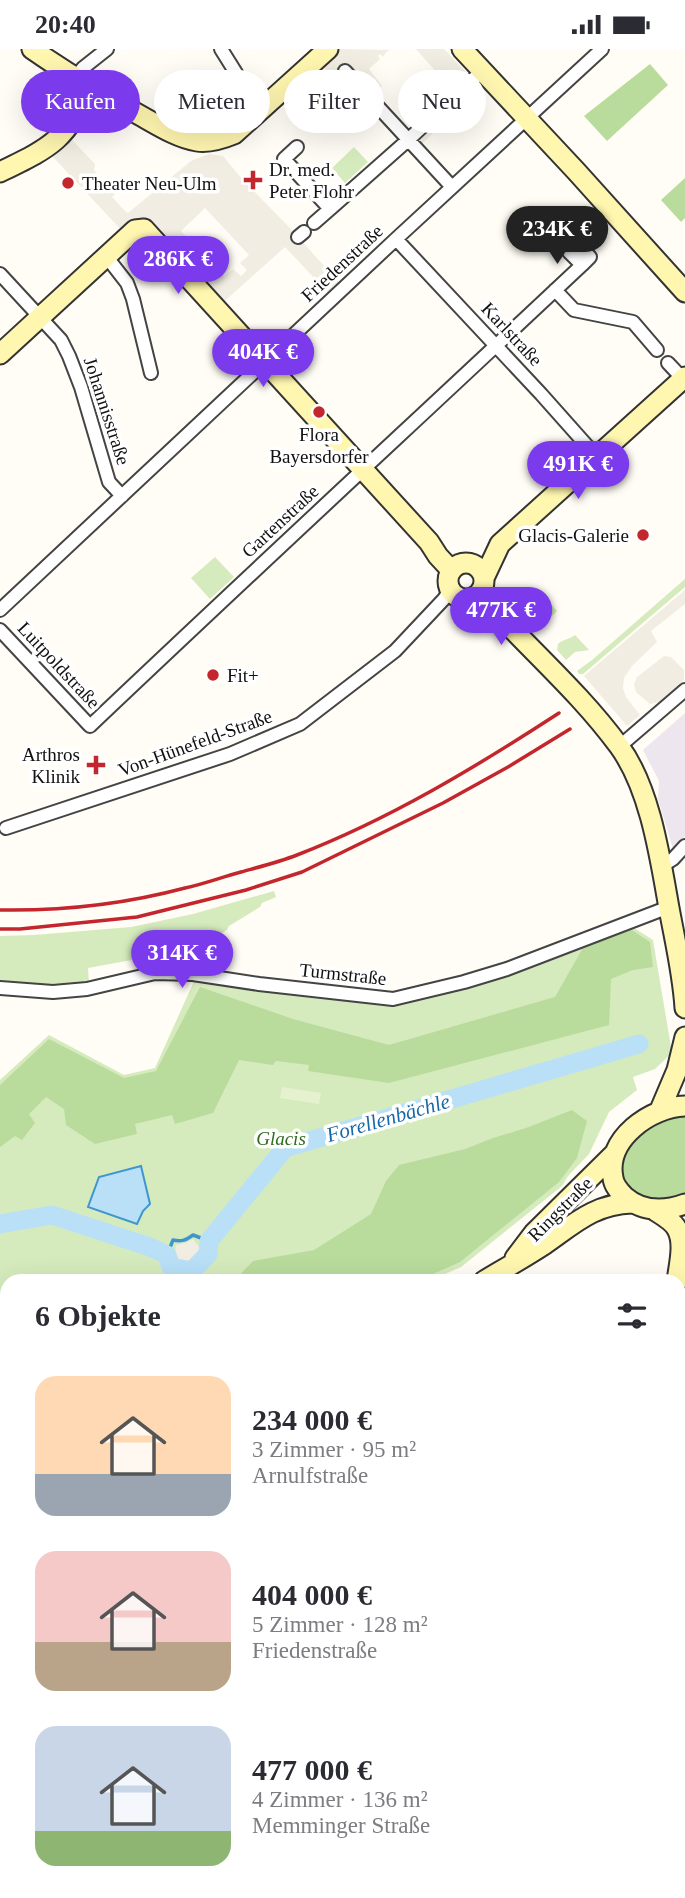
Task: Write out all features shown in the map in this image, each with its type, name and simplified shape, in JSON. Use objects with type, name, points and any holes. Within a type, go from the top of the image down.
[{"type":"street","points":[[83,70],[107,49]]},
{"type":"street","points":[[221,49],[234,70]]},
{"type":"street","points":[[462,49],[481,70]]},
{"type":"street","name":"Friedenstraße","points":[[0,610],[602,49]]},
{"type":"street","points":[[140,115],[167,130],[197,141],[225,138],[234,134],[259,104],[323,51]]},
{"type":"street","points":[[39,54],[64,70]]},
{"type":"street","points":[[486,75],[685,292]]},
{"type":"street","points":[[384,114],[452,187]]},
{"type":"street","points":[[0,172],[40,152],[63,133]]},
{"type":"street","points":[[306,231],[416,133]]},
{"type":"street","points":[[297,147],[284,159],[330,209]]},
{"type":"street","points":[[0,354],[137,229],[144,229],[429,542],[438,556],[458,566],[477,566],[482,571],[480,589],[496,612],[620,746],[649,811],[662,866],[685,1008]]},
{"type":"street","name":"Karlstraße","points":[[396,239],[597,457]]},
{"type":"street","points":[[106,256],[127,283],[151,373]]},
{"type":"street","name":"Gartenstraße","points":[[90,726],[582,265]]},
{"type":"street","name":"Johannisstraße","points":[[0,274],[61,340],[72,363],[109,482],[122,496]]},
{"type":"street","points":[[555,290],[574,310],[633,321],[657,350]]},
{"type":"street","points":[[500,544],[480,589],[464,599],[448,596],[448,582],[458,566],[485,549],[500,544],[684,378],[668,363]]},
{"type":"street","name":"Von-Hünefeld-Straße","points":[[6,828],[230,754],[300,724],[395,651],[448,596]]},
{"type":"street","name":"Luitpoldstraße","points":[[0,630],[90,726]]},
{"type":"street","points":[[620,746],[685,690]]},
{"type":"street","points":[[662,866],[685,846]]},
{"type":"street","name":"Turmstraße","points":[[0,988],[53,992],[87,989],[155,973],[193,974],[393,999],[507,969],[669,907]]},
{"type":"street","points":[[660,1110],[677,1070],[685,1037]]},
{"type":"street","points":[[660,1110],[685,1106]]},
{"type":"street","name":"Ringstraße","points":[[508,1267],[534,1233],[615,1153],[630,1130],[660,1110]]},
{"type":"street","points":[[615,1153],[612,1165],[617,1190],[632,1203],[654,1210],[677,1227],[681,1252],[678,1274]]},
{"type":"street","name":"Ringstraße","points":[[496,1274],[596,1210],[619,1203],[632,1203]]},
{"type":"street","points":[[654,1210],[685,1203]]},
{"type":"shaded area","points":[[340,49],[390,50],[383,57],[380,54],[380,59],[370,70],[326,70],[322,66]]},
{"type":"shaded area","points":[[416,49],[444,49],[464,70],[434,70]]},
{"type":"shaded area","points":[[410,133],[433,133],[421,145]]},
{"type":"shaded area","points":[[71,139],[95,164],[94,170],[115,194],[112,197],[128,213],[191,161],[209,154],[223,156],[343,287],[332,297],[285,247],[218,307],[140,223],[126,235],[53,157]],"holes":[[[205,208],[249,255],[240,263],[247,270],[241,276],[233,269],[224,277],[181,231]]]},
{"type":"shaded area","points":[[685,590],[685,604],[651,631],[657,642],[632,666],[624,678],[626,697],[640,715],[627,726],[584,676]]},
{"type":"shaded area","points":[[664,656],[671,657],[684,670],[684,679],[660,702],[650,704],[636,692],[634,684],[637,677]]},
{"type":"shaded area","points":[[685,713],[685,836],[673,849],[658,799],[659,781],[643,750]]},
{"type":"shaded area","points":[[193,1239],[205,1254],[191,1267],[174,1261],[176,1245]]},
{"type":"green space","points":[[650,64],[668,85],[607,141],[584,116]]},
{"type":"green space","points":[[354,147],[368,162],[345,183],[332,168]]},
{"type":"green space","points":[[685,178],[685,218],[681,222],[661,200]]},
{"type":"green space","points":[[215,557],[234,577],[210,599],[191,578]]},
{"type":"green space","points":[[685,579],[685,587],[583,674],[579,674],[577,671]]},
{"type":"green space","points":[[542,594],[557,611],[537,630],[521,614]]},
{"type":"green space","points":[[575,635],[589,650],[575,652],[566,660],[557,650],[558,644]]},
{"type":"green space","points":[[274,891],[276,897],[262,903],[227,930],[188,953],[154,968],[148,957],[88,968],[89,984],[48,988],[0,984],[0,936],[131,927],[193,914]]},
{"type":"green space","name":"Glacis","points":[[631,926],[653,940],[672,1053],[655,1069],[633,1077],[637,1090],[609,1112],[589,1154],[562,1186],[461,1267],[445,1274],[0,1274],[0,1080],[49,1035],[124,1075],[155,1068],[195,979],[297,995],[389,1004],[494,980],[569,953],[588,941]]},
{"type":"green space","points":[[632,930],[650,942],[653,967],[633,970],[611,979],[609,1025],[389,1083],[308,1071],[309,1065],[276,1061],[273,1065],[239,1060],[213,1113],[175,1124],[172,1115],[135,1124],[137,1134],[95,1144],[66,1125],[64,1109],[46,1097],[29,1114],[35,1123],[22,1140],[15,1136],[0,1147],[0,1085],[49,1039],[124,1078],[156,1071],[200,987],[293,1019],[389,1045],[555,997],[584,946]]},
{"type":"green space","points":[[282,1087],[321,1093],[319,1104],[280,1098]]},
{"type":"green space","points":[[685,1108],[685,1198],[665,1205],[627,1191],[619,1174],[620,1157],[636,1128]]},
{"type":"green space","points":[[572,1110],[587,1121],[577,1158],[559,1182],[460,1262],[433,1274],[241,1274],[253,1261],[314,1250],[371,1214],[386,1181],[399,1165],[465,1149]]},
{"type":"water","points":[[141,1166],[150,1204],[137,1224],[88,1207],[99,1177]]},
{"type":"waterway","name":"Forellenbächle","points":[[0,1224],[52,1215],[150,1247],[167,1255],[171,1267],[192,1271],[208,1254],[209,1241],[285,1148],[639,1044]]},
{"type":"waterway","points":[[167,1255],[173,1240],[184,1240],[193,1235],[209,1241]]},
{"type":"railway","points":[[0,910],[70,908],[162,894],[290,858],[399,808],[464,772],[559,713]]},
{"type":"railway","points":[[0,929],[137,917],[246,890],[302,872],[443,803],[570,729]]},
{"type":"place","name":"Dr. med. Peter Flohr","points":[[253,180]]},
{"type":"place","name":"Theater Neu-Ulm","points":[[68,183]]},
{"type":"place","name":"Flora Bayersdorfer","points":[[319,412]]},
{"type":"place","name":"Glacis-Galerie","points":[[643,535]]},
{"type":"place","name":"Fit+","points":[[213,675]]},
{"type":"place","name":"Arthros Klinik","points":[[96,765]]}]
